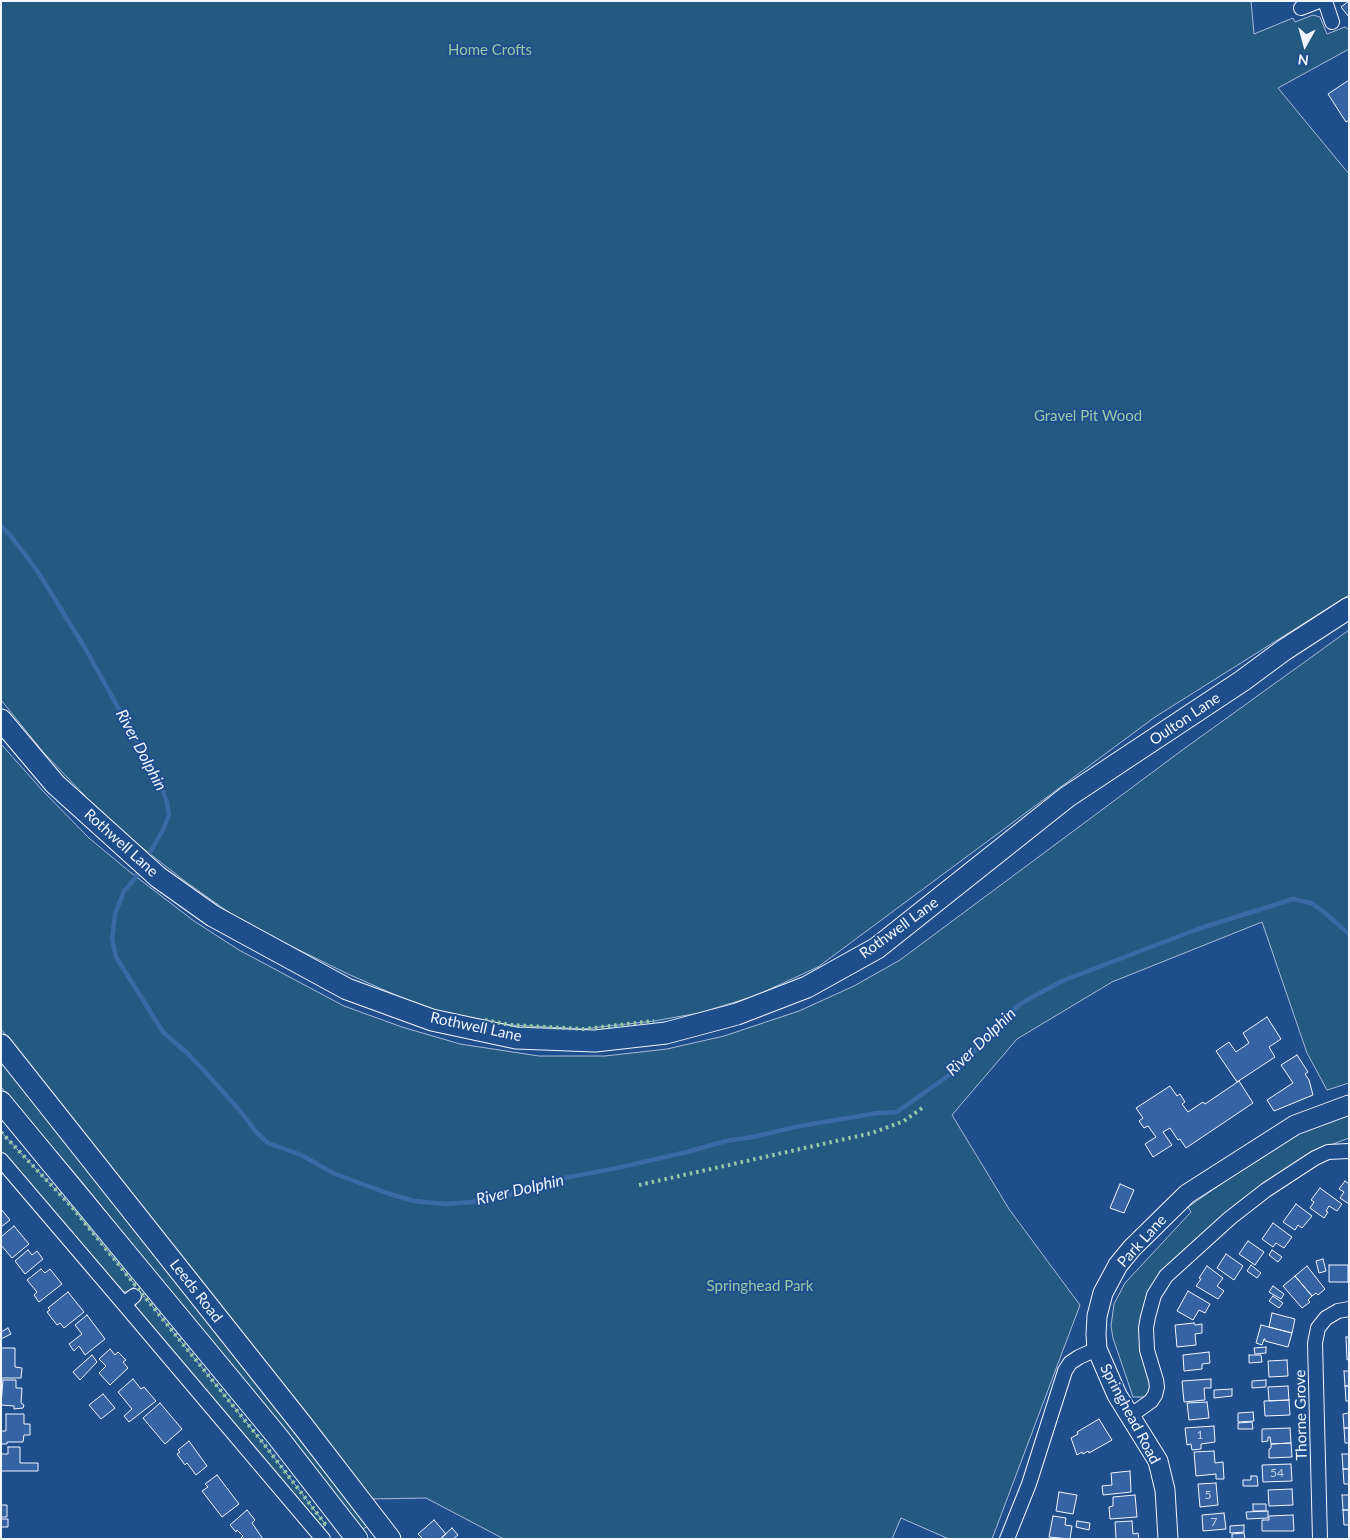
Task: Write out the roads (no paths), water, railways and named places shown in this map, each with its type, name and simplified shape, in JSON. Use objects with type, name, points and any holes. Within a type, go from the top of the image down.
[{"type":"main road","name":"Oulton Lane","points":[[1023,832],[1067,797],[1349,608]]},
{"type":"main road","name":"Rothwell Lane","points":[[1,720],[55,784],[158,877],[213,916],[347,989],[432,1020],[516,1038],[594,1041],[666,1033],[737,1014],[807,987],[877,948],[1023,832]]},
{"type":"main road","name":"Leeds Road","points":[[1,1045],[390,1539]]},
{"type":"main road","name":"Leeds Road","points":[[1,1102],[277,1436],[357,1539]]},
{"type":"street","points":[[1301,8],[1319,1]]},
{"type":"street","points":[[1325,1],[1332,22]]},
{"type":"street","name":"Park Lane","points":[[1098,1349],[1096,1334],[1097,1316],[1103,1293],[1118,1265],[1149,1229],[1187,1194],[1249,1153],[1295,1125],[1349,1105]]},
{"type":"street","points":[[1130,1416],[1151,1401],[1155,1395],[1157,1387],[1147,1350],[1146,1328],[1154,1295],[1166,1276],[1230,1218],[1266,1190],[1315,1158],[1328,1152],[1349,1151]]},
{"type":"street","points":[[1,1160],[129,1300],[323,1539]]},
{"type":"street","name":"Thorne Grove","points":[[1320,1539],[1315,1344],[1318,1328],[1326,1318],[1338,1311],[1349,1309]]},
{"type":"street","points":[[1007,1539],[1029,1484],[1065,1371],[1070,1363],[1079,1357],[1098,1349]]},
{"type":"street","name":"Springhead Road","points":[[1098,1349],[1113,1387],[1158,1461],[1165,1490],[1168,1539]]},
{"type":"waterway","name":"River Dolphin","points":[[1,526],[11,536],[38,572],[85,648],[160,783],[167,802],[169,815],[147,858]]},
{"type":"waterway","name":"River Dolphin","points":[[140,869],[124,891],[115,914],[112,939],[116,957],[163,1032],[207,1074],[242,1113],[255,1131],[268,1143],[301,1155],[335,1174],[387,1193],[414,1201],[446,1204],[472,1202],[517,1193],[559,1179],[617,1168],[726,1141],[800,1126],[878,1113],[897,1112],[962,1066],[991,1031],[1020,1004],[1062,981],[1198,929],[1293,899],[1311,903],[1349,934]]},
{"type":"park label","name":"Home Crofts","points":[[490,50]]},
{"type":"park label","name":"Gravel Pit Wood","points":[[1088,416]]},
{"type":"park label","name":"Springhead Park","points":[[760,1286]]}]
